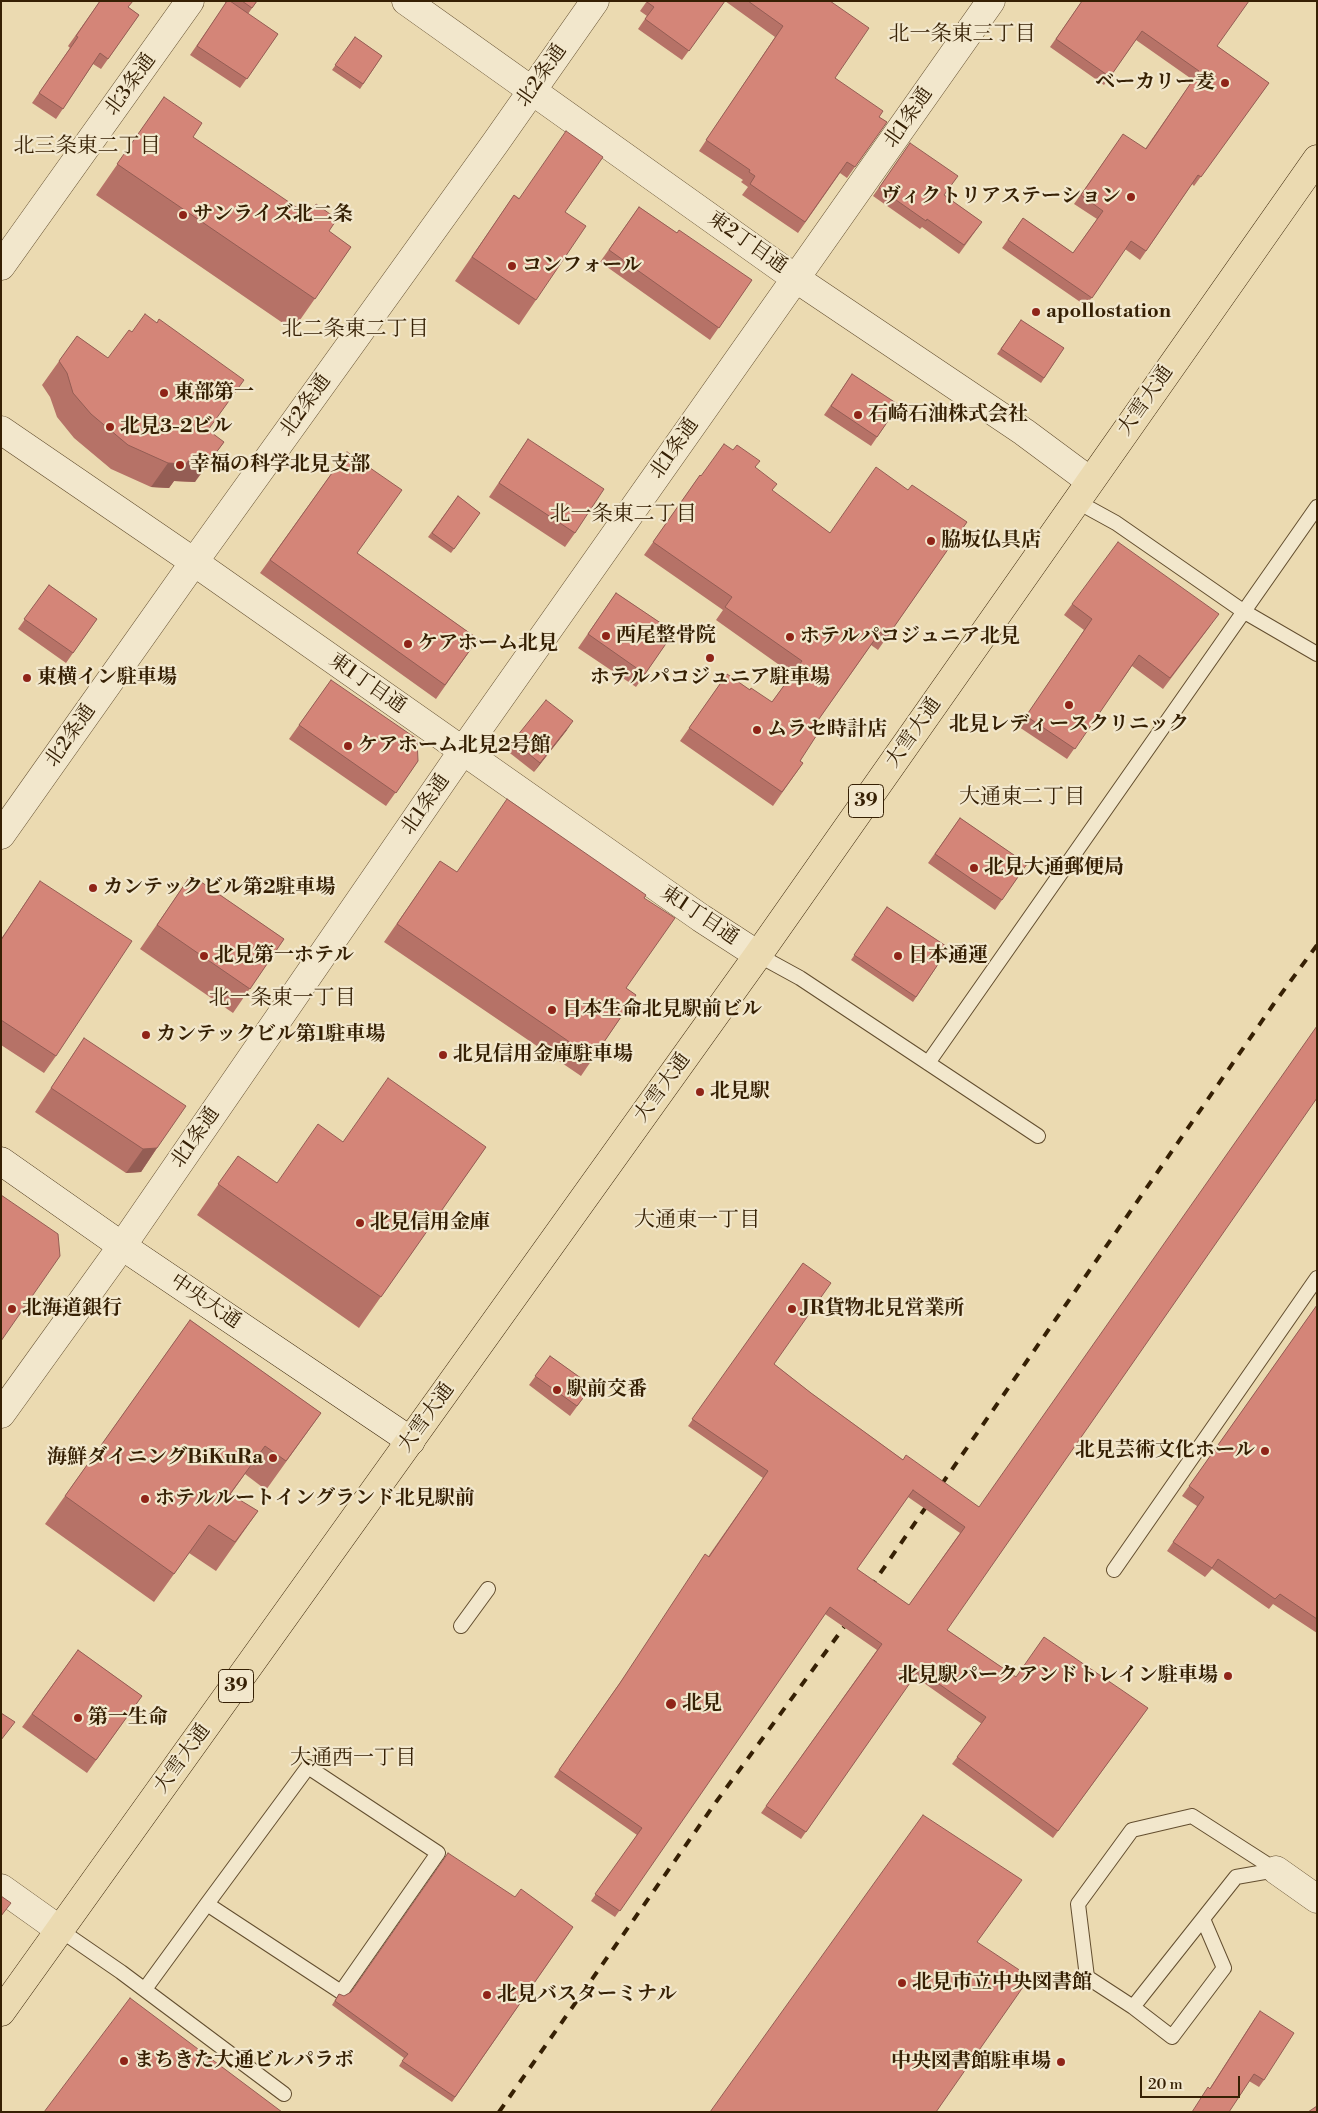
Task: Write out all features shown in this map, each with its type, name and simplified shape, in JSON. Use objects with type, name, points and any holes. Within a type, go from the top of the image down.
[{"type":"highway","name":"大雪大通","points":[[1,2012],[758,955],[1317,159]]},
{"type":"street","name":"北3条通","points":[[1,266],[190,1]]},
{"type":"street","name":"東2丁目通","points":[[406,1],[796,278],[1024,432],[1083,491]]},
{"type":"street","name":"北2条通","points":[[1,835],[532,91],[594,1]]},
{"type":"street","name":"北1条通","points":[[1,1414],[122,1246],[462,752],[991,1]]},
{"type":"street","name":"東1丁目通","points":[[1,430],[194,562],[701,918],[758,955]]},
{"type":"street","name":"中央大通","points":[[1,1161],[122,1246],[411,1440]]},
{"type":"street","points":[[1276,1870],[1317,1899]]},
{"type":"street","points":[[1,1888],[60,1930]]},
{"type":"lane","points":[[1083,491],[1116,523],[1243,611],[1317,654]]},
{"type":"lane","points":[[928,1063],[1317,507]]},
{"type":"lane","points":[[758,955],[800,978],[1038,1136]]},
{"type":"lane","points":[[1114,1570],[1317,1278]]},
{"type":"lane","points":[[461,1626],[488,1589]]},
{"type":"lane","points":[[145,1989],[207,1904],[308,1767],[438,1854],[341,1992],[207,1904]]},
{"type":"lane","points":[[1203,1919],[1224,1968],[1172,2037],[1133,2006],[1087,1977],[1078,1904],[1132,1830],[1192,1816],[1276,1870]]},
{"type":"lane","points":[[1133,2006],[1236,1877],[1276,1870]]},
{"type":"lane","points":[[60,1930],[145,1989],[284,2094]]},
{"type":"building","points":[[100,1],[133,1],[128,7],[139,15],[108,59],[100,53],[63,109],[39,93],[78,37],[76,36]]},
{"type":"building","points":[[227,1],[230,1],[278,34],[247,79],[197,46]]},
{"type":"building","points":[[242,1],[257,1],[252,8]]},
{"type":"building","points":[[647,1],[725,1],[689,51],[645,19],[654,7]]},
{"type":"building","points":[[748,1],[830,1],[869,28],[835,78],[883,111],[879,117],[887,122],[855,167],[847,162],[805,222],[750,184],[755,176],[749,172],[750,170],[706,140],[783,26]]},
{"type":"building","points":[[1082,1],[1249,1],[1217,46],[1269,83],[1201,177],[1198,175],[1146,251],[1131,241],[1092,298],[1008,240],[1023,218],[1073,253],[1103,211],[1081,195],[1123,134],[1146,149],[1199,71],[1142,31],[1110,77],[1056,39]]},
{"type":"building","points":[[355,37],[382,56],[363,84],[335,65]]},
{"type":"building","points":[[164,97],[202,123],[193,137],[308,215],[316,204],[337,219],[329,231],[351,247],[315,299],[117,164]]},
{"type":"building","points":[[566,131],[603,157],[565,212],[586,226],[536,300],[472,257],[514,195],[519,199]]},
{"type":"building","points":[[910,143],[958,176],[944,195],[982,222],[964,245],[879,188]]},
{"type":"building","points":[[639,207],[677,233],[679,230],[752,280],[719,328],[609,250]]},
{"type":"building","points":[[145,314],[157,323],[159,319],[244,380],[208,430],[224,442],[212,458],[191,457],[186,464],[168,463],[128,445],[91,414],[73,393],[67,373],[59,361],[77,336],[108,358],[129,330],[132,332]]},
{"type":"building","points":[[1021,320],[1064,348],[1044,378],[1001,349]]},
{"type":"building","name":"石崎石油株式会社","points":[[852,374],[899,405],[877,437],[831,406]]},
{"type":"building","points":[[528,439],[604,489],[575,533],[499,483]]},
{"type":"building","points":[[724,444],[733,450],[737,445],[760,461],[755,467],[777,484],[772,490],[830,533],[876,467],[908,490],[912,485],[967,522],[887,637],[880,632],[814,726],[820,730],[800,761],[803,763],[782,792],[689,728],[727,674],[772,702],[802,661],[725,607],[732,597],[653,542]]},
{"type":"building","points":[[347,452],[402,490],[357,553],[478,639],[445,685],[270,560]]},
{"type":"building","points":[[458,496],[480,513],[454,549],[432,533]]},
{"type":"building","points":[[1118,542],[1219,614],[1170,678],[1139,655],[1075,749],[1026,716],[1092,619],[1072,604]]},
{"type":"building","points":[[49,585],[97,619],[73,653],[24,619]]},
{"type":"building","points":[[616,593],[674,632],[645,674],[588,634]]},
{"type":"building","name":"ケアホーム北見2号館","points":[[331,680],[417,739],[418,761],[396,793],[299,725]]},
{"type":"building","points":[[546,700],[573,721],[540,763],[513,741]]},
{"type":"building","points":[[507,799],[646,895],[644,898],[675,918],[626,988],[636,995],[593,1058],[397,924],[440,861],[457,872]]},
{"type":"building","name":"北見大通郵便局","points":[[960,818],[1027,864],[1002,900],[935,854]]},
{"type":"building","points":[[191,875],[284,939],[250,989],[157,925]]},
{"type":"building","points":[[40,881],[132,941],[56,1056],[1,1020],[1,940]]},
{"type":"building","name":"日本通運","points":[[887,907],[949,948],[916,997],[854,955]]},
{"type":"building","points":[[1317,1026],[1317,1098],[947,1630],[1016,1677],[1044,1637],[1148,1708],[1058,1831],[957,1757],[986,1717],[919,1670],[806,1832],[766,1806],[882,1644],[830,1607],[620,1911],[595,1894],[642,1828],[559,1770],[620,1683],[705,1554],[709,1557],[768,1471],[692,1419],[803,1263],[831,1283],[774,1364],[903,1460],[906,1455],[979,1507]],"holes":[[[913,1490],[965,1527],[909,1605],[857,1569]]]},
{"type":"building","points":[[84,1038],[186,1106],[157,1148],[143,1149],[51,1088]]},
{"type":"building","name":"北見信用金庫","points":[[388,1078],[486,1147],[381,1297],[218,1184],[238,1156],[277,1183],[318,1124],[343,1142]]},
{"type":"building","points":[[1,1195],[58,1234],[60,1256],[1,1341]]},
{"type":"building","name":"北見芸術文化ホール","points":[[1317,1305],[1317,1619],[1280,1594],[1275,1599],[1218,1559],[1212,1568],[1173,1542],[1204,1497],[1189,1486]]},
{"type":"building","name":"ホテルルートイングランド北見駅前","points":[[190,1320],[321,1413],[286,1461],[265,1446],[230,1494],[258,1511],[235,1542],[209,1525],[174,1574],[65,1496]]},
{"type":"building","points":[[550,1356],[592,1386],[577,1406],[535,1376]]},
{"type":"building","name":"第一生命","points":[[78,1650],[142,1696],[96,1760],[32,1714]]},
{"type":"building","points":[[1,1713],[15,1722],[1,1740]]},
{"type":"building","name":"北見市立中央図書館","points":[[923,1815],[1022,1880],[977,1942],[1030,1977],[936,2112],[710,2112]]},
{"type":"building","points":[[448,1853],[515,1897],[521,1889],[573,1927],[455,2097],[402,2061],[408,2054],[335,2001],[339,1994],[344,1996],[351,1992]]},
{"type":"building","points":[[1,1896],[11,1903],[1,1916]]},
{"type":"building","name":"まちきた大通ビルパラボ","points":[[130,1998],[282,2112],[44,2112]]},
{"type":"building","points":[[1260,2011],[1294,2033],[1264,2080],[1254,2074],[1229,2112],[1192,2112],[1208,2087],[1210,2089]]},
{"type":"building","points":[[1317,2106],[1317,2112],[1308,2112]]},
{"type":"railway","points":[[870,1588],[1273,1005],[1317,945]]},
{"type":"railway","points":[[499,2112],[716,1802],[844,1627]]},
{"type":"place","name":"ベーカリー麦","points":[[1225,83]]},
{"type":"place","name":"ヴィクトリアステーション","points":[[1131,197]]},
{"type":"place","name":"サンライズ北二条","points":[[183,215]]},
{"type":"place","name":"コンフォール","points":[[512,266]]},
{"type":"place","name":"apollostation","points":[[1036,312]]},
{"type":"place","name":"東部第一","points":[[164,393]]},
{"type":"place","name":"石崎石油株式会社","points":[[858,415]]},
{"type":"place","name":"北見3-2ビル","points":[[110,427]]},
{"type":"place","name":"幸福の科学北見支部","points":[[180,465]]},
{"type":"place","name":"脇坂仏具店","points":[[931,541]]},
{"type":"place","name":"西尾整骨院","points":[[606,636]]},
{"type":"place","name":"ホテルパコジュニア北見","points":[[790,637]]},
{"type":"place","name":"ケアホーム北見","points":[[408,644]]},
{"type":"place","name":"ホテルパコジュニア駐車場","points":[[710,658]]},
{"type":"place","name":"東横イン駐車場","points":[[27,678]]},
{"type":"place","name":"北見レディースクリニック","points":[[1069,705]]},
{"type":"place","name":"ムラセ時計店","points":[[757,730]]},
{"type":"place","name":"ケアホーム北見2号館","points":[[348,746]]},
{"type":"place","name":"北見大通郵便局","points":[[974,868]]},
{"type":"place","name":"カンテックビル第2駐車場","points":[[93,888]]},
{"type":"place","name":"北見第一ホテル","points":[[204,956]]},
{"type":"place","name":"日本通運","points":[[898,956]]},
{"type":"place","name":"日本生命北見駅前ビル","points":[[552,1010]]},
{"type":"place","name":"カンテックビル第1駐車場","points":[[146,1035]]},
{"type":"place","name":"北見信用金庫駐車場","points":[[443,1055]]},
{"type":"place","name":"北見駅","points":[[700,1092]]},
{"type":"place","name":"北見信用金庫","points":[[360,1223]]},
{"type":"place","name":"北海道銀行","points":[[12,1309]]},
{"type":"place","name":"JR貨物北見営業所","points":[[792,1309]]},
{"type":"place","name":"駅前交番","points":[[557,1390]]},
{"type":"place","name":"北見芸術文化ホール","points":[[1265,1451]]},
{"type":"place","name":"海鮮ダイニングBiKuRa","points":[[273,1458]]},
{"type":"place","name":"ホテルルートイングランド北見駅前","points":[[145,1499]]},
{"type":"place","name":"北見駅パークアンドトレイン駐車場","points":[[1228,1676]]},
{"type":"place","name":"北見","points":[[671,1704]]},
{"type":"place","name":"第一生命","points":[[78,1718]]},
{"type":"place","name":"北見市立中央図書館","points":[[902,1983]]},
{"type":"place","name":"北見バスターミナル","points":[[487,1995]]},
{"type":"place","name":"まちきた大通ビルパラボ","points":[[124,2061]]},
{"type":"place","name":"中央図書館駐車場","points":[[1061,2062]]},
{"type":"district","name":"北一条東三丁目","points":[[962,35]]},
{"type":"district","name":"北三条東二丁目","points":[[87,147]]},
{"type":"district","name":"北二条東二丁目","points":[[355,330]]},
{"type":"district","name":"北一条東二丁目","points":[[623,515]]},
{"type":"district","name":"大通東二丁目","points":[[1022,798]]},
{"type":"district","name":"北一条東一丁目","points":[[282,999]]},
{"type":"district","name":"大通東一丁目","points":[[697,1221]]},
{"type":"district","name":"大通西一丁目","points":[[353,1759]]}]
